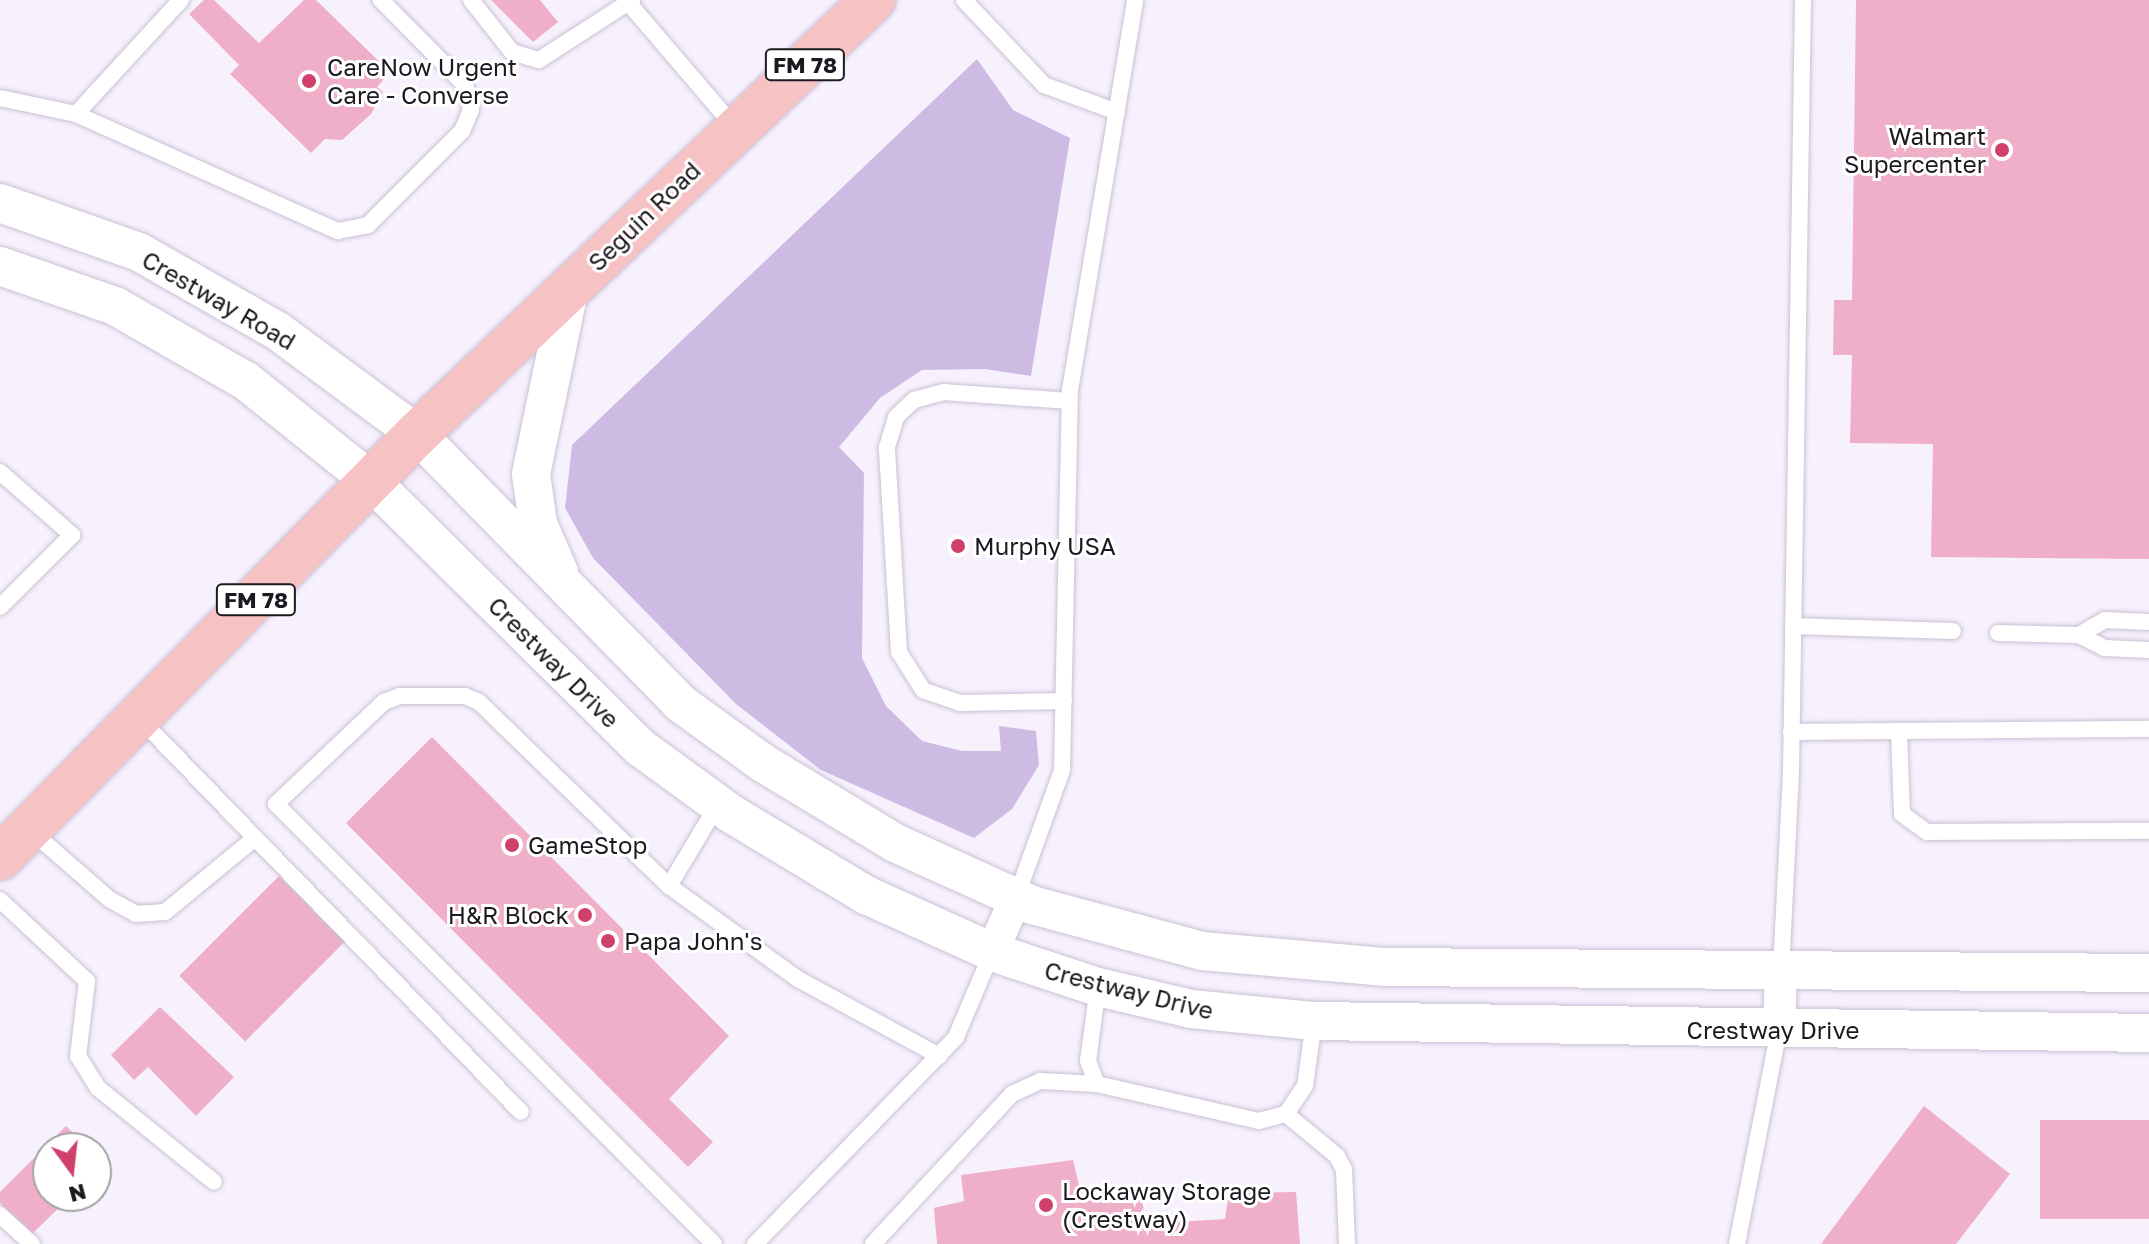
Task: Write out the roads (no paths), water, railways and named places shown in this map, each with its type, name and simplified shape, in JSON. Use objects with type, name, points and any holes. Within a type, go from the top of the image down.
[{"type":"main road","name":"Seguin Road","points":[[417,434],[873,0]]},
{"type":"main road","name":"FM 78","points":[[15,844],[417,434]]},
{"type":"street","name":"Crestway Road","points":[[0,203],[139,252],[279,332],[417,434]]},
{"type":"street","points":[[0,266],[115,306],[246,381],[372,482]]},
{"type":"street","points":[[567,593],[538,524],[531,474],[569,291]]},
{"type":"street","points":[[417,434],[567,593],[680,703],[763,763],[895,843],[1016,898],[1114,930],[1202,951],[1386,967],[2149,973]]},
{"type":"street","name":"Crestway Drive","points":[[372,482],[641,748],[718,804],[866,895],[992,952],[1098,987],[1191,1009],[1314,1021],[2149,1033]]},
{"type":"street","points":[[992,952],[1016,898]]},
{"type":"street","points":[[1779,1030],[1781,970]]},
{"type":"lane","points":[[76,114],[181,0]]},
{"type":"lane","points":[[0,98],[76,114],[304,219],[338,231],[368,225],[462,131],[471,110],[465,85],[381,0]]},
{"type":"lane","points":[[471,0],[512,52],[539,60],[629,1],[736,129]]},
{"type":"lane","points":[[964,0],[1044,85],[1117,112]]},
{"type":"lane","points":[[1016,898],[1062,770],[1069,401],[1135,0]]},
{"type":"lane","points":[[1781,970],[1791,732],[1803,0]]},
{"type":"lane","points":[[1064,701],[960,703],[923,690],[899,652],[887,447],[896,417],[914,400],[944,392],[1069,401]]},
{"type":"lane","points":[[0,472],[72,535],[0,607]]},
{"type":"lane","points":[[2079,635],[2105,620],[2149,622]]},
{"type":"lane","points":[[1793,626],[1953,631]]},
{"type":"lane","points":[[1998,633],[2079,635],[2105,648],[2149,650]]},
{"type":"lane","points":[[714,1244],[276,804],[384,702],[400,696],[465,696],[479,702],[669,886],[798,979],[939,1056]]},
{"type":"lane","points":[[139,718],[521,1112]]},
{"type":"lane","points":[[1791,732],[2149,729]]},
{"type":"lane","points":[[1899,732],[1902,814],[1927,832],[2149,831]]},
{"type":"lane","points":[[669,886],[718,804]]},
{"type":"lane","points":[[15,844],[136,914],[165,912],[255,838]]},
{"type":"lane","points":[[0,900],[87,981],[78,1056],[98,1088],[214,1182]]},
{"type":"lane","points":[[755,1244],[939,1056],[964,1024],[992,952]]},
{"type":"lane","points":[[1097,1084],[1088,1061],[1098,987]]},
{"type":"lane","points":[[873,1244],[1012,1094],[1040,1081],[1097,1084],[1259,1121],[1286,1114],[1305,1086],[1314,1021]]},
{"type":"lane","points":[[1737,1244],[1779,1030]]},
{"type":"lane","points":[[1286,1114],[1337,1156],[1344,1170],[1347,1244]]},
{"type":"lane","points":[[0,1215],[32,1244]]},
{"type":"place","name":"CareNow Urgent Care - Converse","points":[[309,81]]},
{"type":"place","name":"Walmart Supercenter","points":[[2002,150]]},
{"type":"place","name":"Murphy USA","points":[[958,546]]},
{"type":"place","name":"GameStop","points":[[512,845]]},
{"type":"place","name":"H&R Block","points":[[585,915]]},
{"type":"place","name":"Papa John's","points":[[608,941]]},
{"type":"place","name":"Lockaway Storage (Crestway)","points":[[1046,1205]]}]
